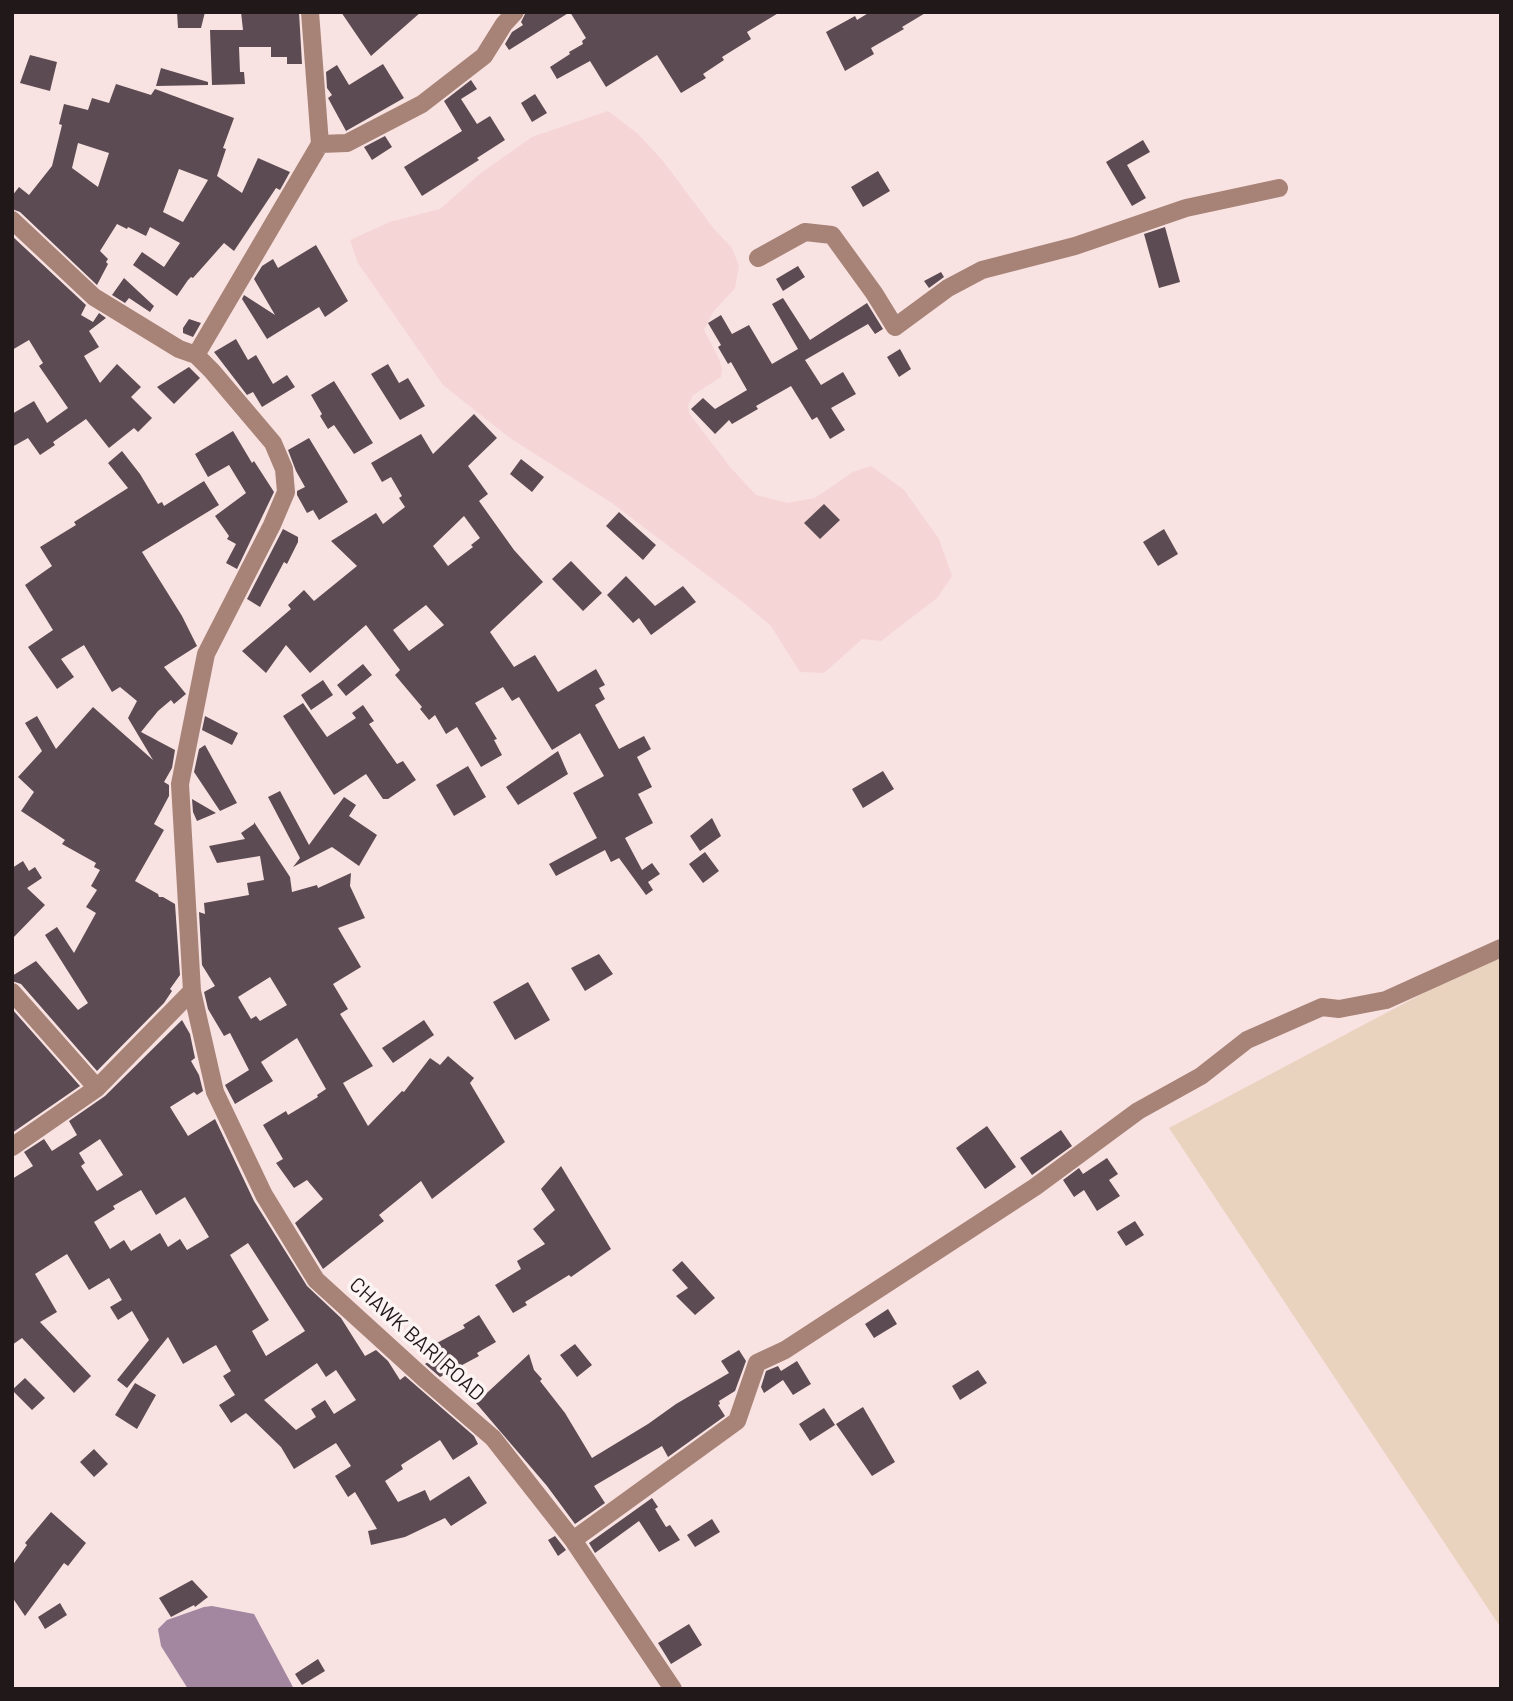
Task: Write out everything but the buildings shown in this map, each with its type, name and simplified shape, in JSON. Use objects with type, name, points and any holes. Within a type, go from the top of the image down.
[{"type":"street","points":[[12,220],[94,297],[179,349],[196,355],[320,144],[310,12]]},
{"type":"street","points":[[320,144],[347,143],[422,104],[484,56],[503,24],[515,12]]},
{"type":"street","points":[[758,258],[805,232],[832,235],[895,327],[948,288],[982,270],[1075,246],[1186,208],[1279,188]]},
{"type":"street","name":"CHAWK BARI ROAD","points":[[196,355],[273,443],[284,469],[286,492],[206,654],[180,784],[192,991],[215,1093],[264,1195],[316,1280],[494,1438],[573,1540],[673,1689]]},
{"type":"street","points":[[573,1540],[737,1421],[757,1363],[785,1350],[1035,1187],[1138,1111],[1201,1076],[1247,1040],[1322,1007],[1339,1009],[1386,1000],[1501,948]]},
{"type":"street","points":[[12,1147],[97,1088],[192,991]]},
{"type":"street","points":[[12,992],[97,1088]]},
{"type":"shaded area","points":[[608,111],[638,134],[663,161],[714,229],[732,248],[739,266],[735,288],[713,312],[704,330],[719,359],[721,377],[693,395],[688,405],[689,413],[730,467],[756,495],[787,503],[815,498],[853,472],[871,466],[904,490],[939,539],[952,576],[937,598],[881,641],[862,639],[824,673],[800,672],[771,626],[744,603],[612,503],[510,438],[443,385],[358,263],[350,240],[390,222],[440,209],[481,173],[532,137]]},
{"type":"shaded area","points":[[1501,952],[1501,1628],[1169,1128]]},
{"type":"shaded area","points":[[212,1606],[254,1614],[294,1689],[188,1689],[161,1646],[158,1629],[167,1620]]}]
